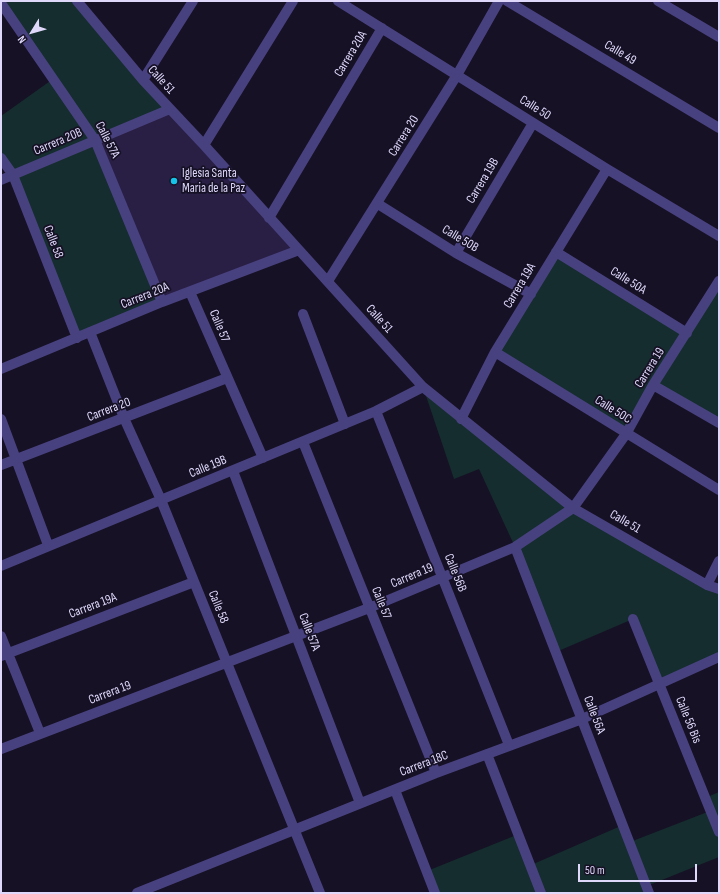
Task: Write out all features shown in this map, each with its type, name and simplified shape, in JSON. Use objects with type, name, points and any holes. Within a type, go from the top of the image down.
[{"type":"street","name":"Calle 51","points":[[77,1],[143,80],[328,281],[423,388],[573,508],[707,584],[719,589]]},
{"type":"street","points":[[143,80],[193,1]]},
{"type":"street","points":[[204,145],[293,1]]},
{"type":"street","name":"Calle 50","points":[[338,1],[607,169],[719,236]]},
{"type":"street","name":"Carrera 20","points":[[328,281],[378,204],[457,75],[499,1]]},
{"type":"street","name":"Calle 49","points":[[507,1],[719,128]]},
{"type":"street","points":[[658,1],[719,37]]},
{"type":"street","name":"Calle 57A","points":[[1,3],[95,140],[162,302]]},
{"type":"street","name":"Carrera 20A","points":[[269,218],[382,28]]},
{"type":"street","name":"Carrera 20B","points":[[1,180],[170,109]]},
{"type":"street","name":"Carrera 19B","points":[[456,253],[533,122]]},
{"type":"street","name":"Calle 58","points":[[1,158],[13,175],[77,338]]},
{"type":"street","name":"Carrera 19A","points":[[461,419],[495,352],[607,169]]},
{"type":"street","name":"Calle 50B","points":[[378,204],[456,253],[531,294]]},
{"type":"street","name":"Carrera 20A","points":[[1,369],[162,302],[299,250]]},
{"type":"street","name":"Calle 50A","points":[[556,252],[687,333]]},
{"type":"street","name":"Carrera 19","points":[[1,749],[297,634],[369,608],[515,547],[573,508],[626,434],[653,385],[719,281]]},
{"type":"street","name":"Calle 57","points":[[190,292],[263,458]]},
{"type":"street","points":[[303,314],[345,424]]},
{"type":"street","name":"Calle 58","points":[[90,332],[124,418],[162,500],[320,893]]},
{"type":"street","name":"Calle 50C","points":[[495,352],[719,490]]},
{"type":"street","name":"Carrera 20","points":[[1,466],[227,378]]},
{"type":"street","points":[[653,385],[719,423]]},
{"type":"street","name":"Calle 19B","points":[[1,566],[48,545],[303,442],[376,411],[423,388]]},
{"type":"street","name":"Calle 56B","points":[[376,411],[509,746]]},
{"type":"street","points":[[1,419],[48,545]]},
{"type":"street","name":"Calle 57","points":[[303,442],[436,773]]},
{"type":"street","name":"Calle 57A","points":[[233,471],[297,634],[360,803]]},
{"type":"street","name":"Calle 56A","points":[[515,547],[649,893]]},
{"type":"street","points":[[707,584],[719,561]]},
{"type":"street","name":"Carrera 19A","points":[[4,654],[194,582]]},
{"type":"street","name":"Calle 56 Bis","points":[[633,619],[719,832]]},
{"type":"street","points":[[1,636],[4,654],[40,733]]},
{"type":"street","name":"Carrera 18C","points":[[137,893],[436,773],[582,719],[719,657]]},
{"type":"street","points":[[487,754],[541,893]]},
{"type":"street","points":[[395,790],[435,893]]},
{"type":"green space","points":[[1,1],[77,1],[170,109],[162,302],[77,338],[1,158],[1,116],[53,79]]},
{"type":"green space","points":[[556,252],[687,333],[719,281],[719,423],[653,385],[626,434],[495,352]]},
{"type":"green space","points":[[423,387],[573,508],[719,590],[719,657],[660,684],[633,619],[556,652],[515,547],[479,469],[454,479]]},
{"type":"green space","points":[[719,792],[719,857],[647,886],[649,893],[435,893],[427,871],[519,834],[531,865],[623,825],[630,842],[710,811],[705,798]]},
{"type":"building","name":"Iglesia Santa Maria de la Paz","points":[[170,109],[299,250],[162,302],[95,140]]},
{"type":"place","name":"Iglesia Santa Maria de la Paz","points":[[174,181]]}]
